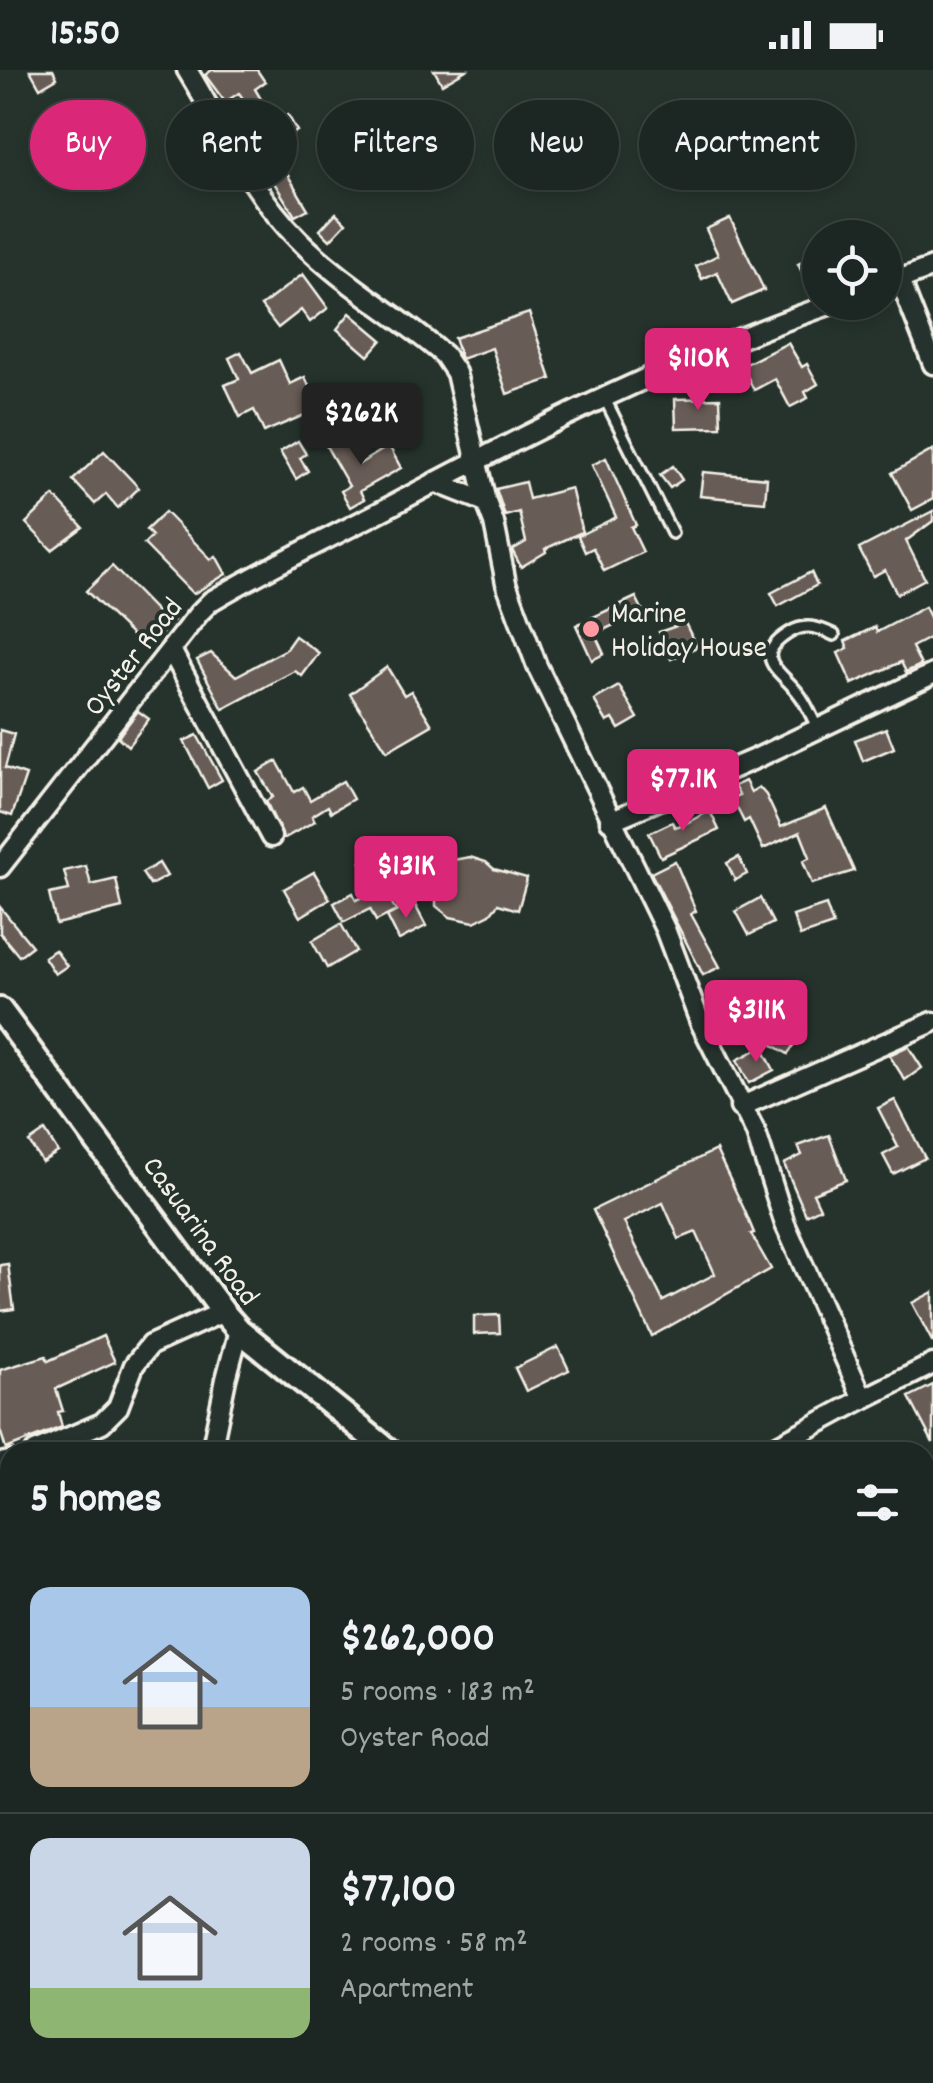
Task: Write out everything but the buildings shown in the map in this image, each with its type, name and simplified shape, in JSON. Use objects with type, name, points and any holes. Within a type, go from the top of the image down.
[{"type":"street","points":[[187,70],[263,199],[298,239],[342,279],[444,355],[456,373],[506,583],[537,666],[665,928],[700,1022],[756,1133],[786,1224],[864,1399]]},
{"type":"street","points":[[902,278],[933,267]]},
{"type":"street","points":[[902,302],[933,364]]},
{"type":"street","name":"Oyster Road","points":[[0,866],[211,602],[478,459],[640,379],[802,315]]},
{"type":"street","points":[[435,482],[486,502]]},
{"type":"street","points":[[170,650],[271,837]]},
{"type":"street","points":[[610,821],[933,674]]},
{"type":"street","name":"Casuarina Road","points":[[0,1010],[223,1312],[378,1442]]},
{"type":"street","points":[[740,1106],[933,1022]]},
{"type":"street","points":[[57,1442],[102,1423],[118,1408],[134,1365],[150,1346],[223,1312]]},
{"type":"street","points":[[213,1442],[240,1330]]},
{"type":"street","points":[[783,1442],[933,1364]]},
{"type":"lane","points":[[605,399],[672,533]]},
{"type":"lane","points":[[818,729],[798,692],[772,665],[770,652],[778,640],[795,629],[814,626],[834,635]]},
{"type":"place","name":"Marine Holiday House","points":[[591,629]]}]
